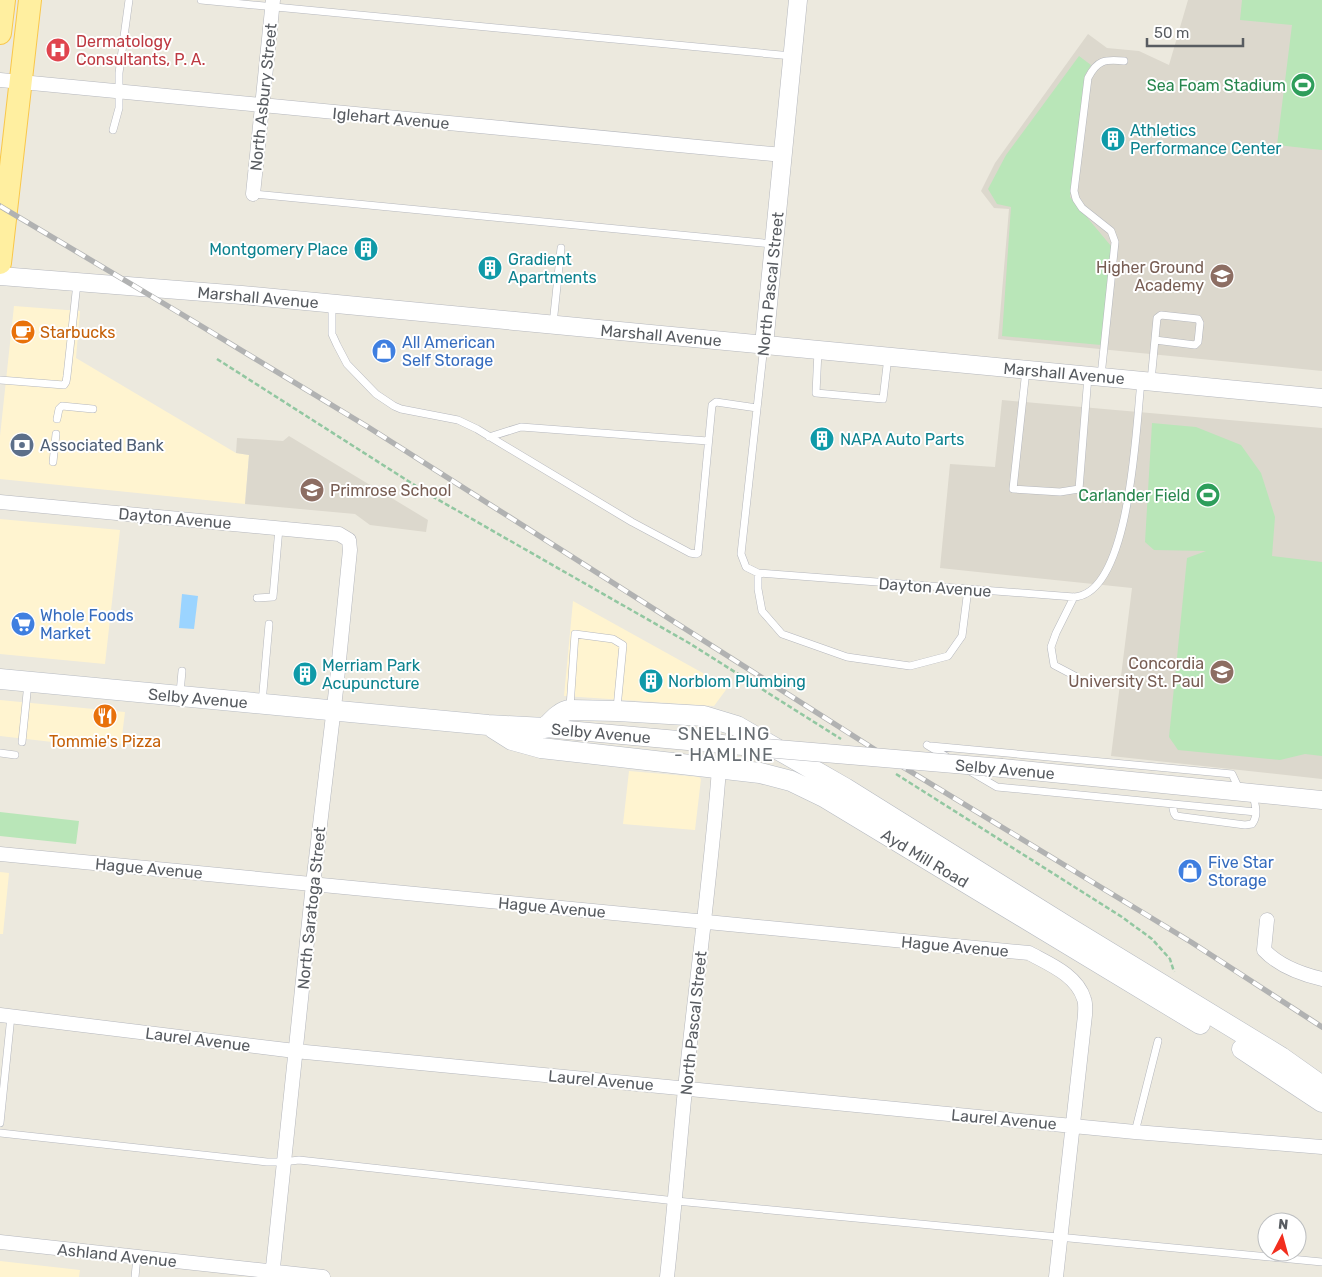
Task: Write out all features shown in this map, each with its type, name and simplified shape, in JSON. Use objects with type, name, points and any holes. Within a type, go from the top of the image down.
[{"type":"main road","points":[[0,33],[4,0]]},
{"type":"main road","points":[[0,263],[10,81],[30,0]]},
{"type":"main road","name":"Selby Avenue","points":[[0,679],[488,725],[545,728]]},
{"type":"main road","points":[[545,728],[557,717],[570,710]]},
{"type":"main road","name":"Ayd Mill Road","points":[[570,710],[704,716],[738,726],[845,788],[1281,1058],[1322,1086]]},
{"type":"main road","name":"Ayd Mill Road","points":[[488,725],[512,740],[541,748],[760,773],[791,781],[824,798],[1240,1047],[1322,1102]]},
{"type":"street","name":"North Pascal Street","points":[[764,345],[798,0]]},
{"type":"street","name":"North Asbury Street","points":[[253,194],[273,4]]},
{"type":"street","name":"Iglehart Avenue","points":[[10,81],[783,155]]},
{"type":"street","name":"Marshall Avenue","points":[[0,276],[242,295],[1322,398]]},
{"type":"street","name":"Dayton Avenue","points":[[0,502],[339,534],[349,540]]},
{"type":"street","name":"North Saratoga Street","points":[[272,1274],[313,884],[334,711],[350,550],[349,540]]},
{"type":"street","name":"Selby Avenue","points":[[545,728],[1002,768],[1322,800]]},
{"type":"street","name":"North Pascal Street","points":[[667,1277],[676,1201],[685,1088],[705,921],[719,769]]},
{"type":"street","name":"Hague Avenue","points":[[0,854],[1029,953],[1068,976],[1078,986],[1085,1000],[1085,1015],[1072,1125]]},
{"type":"street","points":[[1267,920],[1264,950],[1273,959],[1303,974],[1322,979]]},
{"type":"street","name":"Laurel Avenue","points":[[6,1016],[296,1051],[1135,1132],[1322,1147]]},
{"type":"street","points":[[1056,1277],[1072,1125]]},
{"type":"street","name":"Ashland Avenue","points":[[0,1242],[272,1274],[323,1277]]},
{"type":"lane","points":[[112,130],[118,108],[119,74],[129,0]]},
{"type":"lane","points":[[201,0],[273,4],[792,56]]},
{"type":"lane","points":[[1026,370],[1013,489],[1060,492],[1079,489],[1115,242],[1111,231],[1082,208],[1076,199],[1074,191],[1088,78],[1093,67],[1102,62],[1111,60],[1124,61]]},
{"type":"lane","points":[[253,194],[774,244]]},
{"type":"lane","points":[[553,325],[561,248]]},
{"type":"lane","points":[[0,380],[64,385],[67,376],[77,283]]},
{"type":"lane","points":[[332,304],[332,334],[337,345],[347,364],[376,394],[394,406],[458,420],[632,522],[690,553],[696,554],[698,552],[712,405],[716,402],[757,408]]},
{"type":"lane","name":"Dayton Avenue","points":[[746,567],[758,573],[1074,597],[1087,594],[1100,583],[1110,564],[1125,520],[1157,318],[1161,315],[1198,319],[1200,323],[1198,342],[1195,345],[1155,340]]},
{"type":"lane","name":"North Pascal Street","points":[[746,567],[741,554],[764,345]]},
{"type":"lane","points":[[818,350],[816,394],[883,399],[888,357]]},
{"type":"lane","points":[[58,419],[59,410],[62,406],[93,409]]},
{"type":"lane","points":[[489,437],[521,427],[708,441]]},
{"type":"lane","points":[[53,462],[56,434]]},
{"type":"lane","points":[[257,598],[273,598],[279,528]]},
{"type":"lane","points":[[758,573],[758,589],[762,611],[782,634],[847,657],[910,666],[948,656],[962,636],[968,589]]},
{"type":"lane","points":[[1074,597],[1051,647],[1054,664],[1075,676]]},
{"type":"lane","points":[[262,704],[269,624]]},
{"type":"lane","points":[[570,710],[575,634],[613,639],[623,645],[617,711]]},
{"type":"lane","points":[[180,696],[182,671]]},
{"type":"lane","points":[[22,742],[28,682]]},
{"type":"lane","points":[[1172,804],[1176,816],[1238,824],[1252,824],[1255,820],[1256,812],[1246,793],[1232,774],[928,745],[997,787],[1256,812]]},
{"type":"lane","points":[[0,753],[15,755]]},
{"type":"lane","points":[[0,1123],[6,1016]]},
{"type":"lane","points":[[1135,1132],[1158,1041]]},
{"type":"lane","points":[[0,1133],[257,1161],[283,1162],[299,1160],[676,1201],[1322,1262]]},
{"type":"lane","points":[[135,1277],[137,1257]]},
{"type":"path","points":[[217,359],[430,494],[689,643],[847,743]]},
{"type":"path","points":[[889,769],[1122,917],[1152,939],[1170,959],[1174,972],[1173,977]]},
{"type":"shaded area","points":[[1188,0],[1322,0],[1322,371],[998,339],[1009,209],[994,208],[981,191],[995,163],[1088,34],[1107,48],[1139,51],[1169,65]]},
{"type":"shaded area","points":[[14,306],[80,311],[76,358],[236,453],[249,455],[245,504],[0,479],[0,436]]},
{"type":"shaded area","name":"Concordia University St. Paul","points":[[1002,400],[1322,428],[1322,779],[1111,756],[1132,588],[940,568],[950,464],[995,467]]},
{"type":"shaded area","name":"Primrose School","points":[[289,436],[428,520],[426,532],[370,525],[355,514],[245,504],[249,455],[236,453],[237,438],[283,441]]},
{"type":"shaded area","points":[[0,519],[120,530],[105,664],[0,654]]},
{"type":"shaded area","points":[[573,601],[728,687],[714,706],[564,696]]},
{"type":"shaded area","points":[[0,700],[125,712],[121,744],[97,741],[96,747],[0,736]]},
{"type":"shaded area","points":[[629,771],[699,777],[701,779],[695,830],[623,824]]},
{"type":"shaded area","points":[[0,872],[9,873],[3,934],[0,934]]},
{"type":"shaded area","points":[[0,1261],[80,1270],[79,1277],[0,1277]]},
{"type":"green space","name":"Sea Foam Stadium","points":[[1242,0],[1322,0],[1322,150],[1277,145],[1292,25],[1240,20]]},
{"type":"green space","points":[[1079,56],[1091,65],[1085,75],[1070,197],[1111,246],[1101,345],[1002,336],[1011,207],[997,204],[988,189],[1006,155]]},
{"type":"green space","points":[[1152,423],[1196,427],[1241,445],[1261,473],[1275,517],[1272,556],[1322,562],[1322,756],[1305,754],[1280,760],[1178,750],[1169,737],[1187,558],[1206,551],[1154,550],[1145,542]]},
{"type":"green space","points":[[0,812],[79,821],[76,844],[0,836]]},
{"type":"water","points":[[182,594],[198,596],[194,629],[179,628]]},
{"type":"railway","points":[[0,206],[368,427],[885,756],[1191,942],[1322,1027]]},
{"type":"place","name":"Dermatology Consultants, P. A.","points":[[58,50]]},
{"type":"place","name":"Sea Foam Stadium","points":[[1303,85]]},
{"type":"place","name":"Athletics Performance Center","points":[[1113,139]]},
{"type":"place","name":"Montgomery Place","points":[[366,249]]},
{"type":"place","name":"Gradient Apartments","points":[[490,268]]},
{"type":"place","name":"Higher Ground Academy","points":[[1222,276]]},
{"type":"place","name":"Starbucks","points":[[23,332]]},
{"type":"place","name":"All American Self Storage","points":[[384,351]]},
{"type":"place","name":"NAPA Auto Parts","points":[[822,439]]},
{"type":"place","name":"Associated Bank","points":[[22,445]]},
{"type":"place","name":"Primrose School","points":[[312,490]]},
{"type":"place","name":"Carlander Field","points":[[1208,495]]},
{"type":"place","name":"Whole Foods Market","points":[[23,624]]},
{"type":"place","name":"Concordia University St. Paul","points":[[1222,672]]},
{"type":"place","name":"Merriam Park Acupuncture","points":[[305,674]]},
{"type":"place","name":"Norblom Plumbing","points":[[651,681]]},
{"type":"place","name":"Tommie's Pizza","points":[[105,716]]},
{"type":"place","name":"Five Star Storage","points":[[1190,871]]},
{"type":"district","name":"SNELLING - HAMLINE","points":[[724,744]]}]
